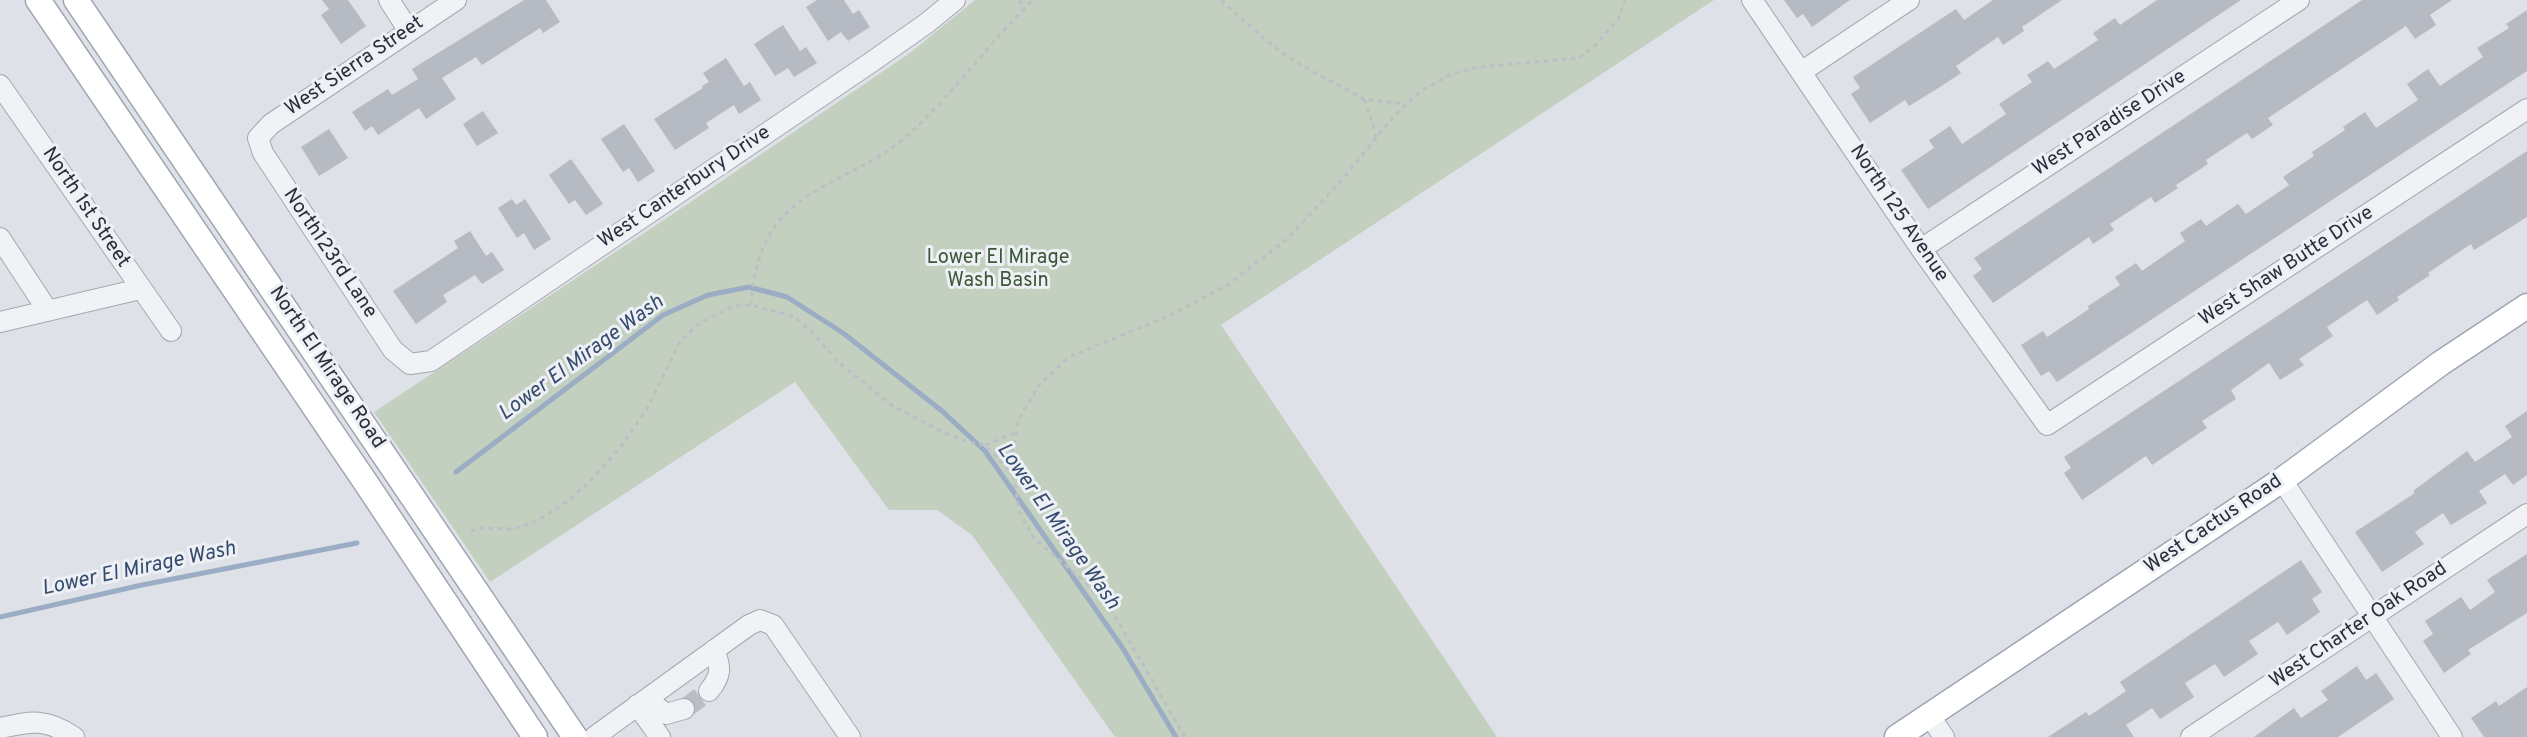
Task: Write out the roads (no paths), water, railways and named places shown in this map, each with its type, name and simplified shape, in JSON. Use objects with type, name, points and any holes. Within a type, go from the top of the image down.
[{"type":"main road","name":"North El Mirage Road","points":[[38,0],[366,483],[534,737]]},
{"type":"main road","name":"North El Mirage Road","points":[[76,0],[575,737]]},
{"type":"main road","name":"West Cactus Road","points":[[1897,737],[2282,480],[2441,363],[2527,306]]},
{"type":"street","points":[[389,0],[409,31]]},
{"type":"street","name":"West Sierra Street","points":[[258,138],[271,124],[456,0]]},
{"type":"street","name":"West Canterbury Drive","points":[[410,364],[431,361],[873,61],[955,0]]},
{"type":"street","name":"North 125 Avenue","points":[[1752,0],[1921,249],[2047,425]]},
{"type":"street","points":[[1801,72],[1909,0]]},
{"type":"street","name":"West Paradise Drive","points":[[1921,249],[2299,0]]},
{"type":"street","name":"North 1st Street","points":[[0,85],[171,331]]},
{"type":"street","name":"West Shaw Butte Drive","points":[[2047,425],[2527,109]]},
{"type":"street","name":"North123rd Lane","points":[[258,138],[262,153],[386,340],[393,350],[410,364]]},
{"type":"street","points":[[0,238],[48,311]]},
{"type":"street","points":[[0,322],[140,289]]},
{"type":"street","points":[[2282,480],[2452,737]]},
{"type":"street","name":"West Charter Oak Road","points":[[2191,737],[2527,514]]},
{"type":"street","points":[[594,737],[749,625],[760,620],[773,625],[850,737]]},
{"type":"street","points":[[710,691],[717,681],[721,667],[714,650]]},
{"type":"street","points":[[642,702],[666,714],[684,709]]},
{"type":"street","points":[[642,702],[660,737]]},
{"type":"street","points":[[1929,715],[1944,737]]},
{"type":"street","points":[[0,728],[25,722],[44,722],[74,737]]},
{"type":"waterway","name":"Lower El Mirage Wash","points":[[456,472],[663,315],[708,295],[749,287],[787,297],[843,333],[942,411],[985,451],[1122,647],[1176,737]]},
{"type":"waterway","name":"Lower El Mirage Wash","points":[[0,617],[142,585],[357,543]]},
{"type":"tunnel","points":[[684,709],[709,691]]},
{"type":"park label","name":"Lower El Mirage Wash Basin","points":[[998,270]]}]
